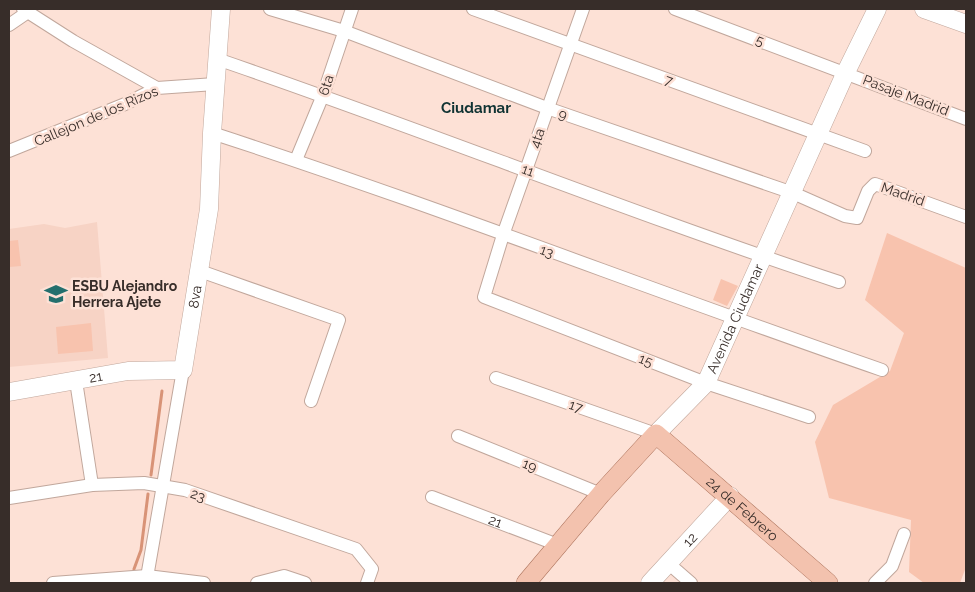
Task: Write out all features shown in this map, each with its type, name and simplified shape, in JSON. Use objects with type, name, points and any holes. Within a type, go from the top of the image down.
[{"type":"main road","name":"8va","points":[[183,370],[209,209],[212,133],[221,9]]},
{"type":"main road","name":"Avenida Ciudamar","points":[[526,583],[601,494],[706,383],[820,134],[846,72],[877,9]]},
{"type":"main road","points":[[924,9],[966,24]]},
{"type":"main road","name":"21","points":[[9,392],[128,371],[183,370]]},
{"type":"main road","name":"24 de Febrero","points":[[656,434],[730,496],[828,583]]},
{"type":"main road","name":"12","points":[[650,583],[730,496]]},
{"type":"street","name":"9","points":[[270,9],[344,31],[547,108],[793,193],[845,216],[857,218]]},
{"type":"street","name":"6ta","points":[[296,160],[324,95],[352,9]]},
{"type":"street","name":"7","points":[[473,9],[865,151]]},
{"type":"street","name":"4ta","points":[[484,297],[503,235],[583,9]]},
{"type":"street","name":"5","points":[[675,9],[846,72]]},
{"type":"street","points":[[9,25],[25,11],[157,88]]},
{"type":"street","name":"11","points":[[217,58],[324,95],[763,257],[839,282]]},
{"type":"street","name":"Pasaje Madrid","points":[[846,72],[966,119]]},
{"type":"street","name":"Callejon de los Rizos","points":[[9,151],[125,104],[157,88],[215,84]]},
{"type":"street","name":"13","points":[[212,133],[296,160],[736,320],[882,370]]},
{"type":"street","name":"Madrid","points":[[857,218],[868,191],[875,184],[966,217]]},
{"type":"street","points":[[200,271],[339,320],[311,401]]},
{"type":"street","name":"15","points":[[484,297],[706,383],[809,416]]},
{"type":"street","name":"8va","points":[[146,580],[183,370]]},
{"type":"street","name":"17","points":[[496,378],[656,434]]},
{"type":"street","points":[[76,380],[92,485]]},
{"type":"street","name":"19","points":[[458,436],[601,494]]},
{"type":"street","name":"23","points":[[9,498],[92,485],[144,483],[185,490],[356,548],[372,569],[367,583]]},
{"type":"street","name":"21","points":[[432,497],[558,546]]},
{"type":"street","points":[[875,583],[892,566],[904,534]]},
{"type":"street","points":[[668,563],[691,583]]},
{"type":"street","points":[[256,583],[284,576],[305,583]]},
{"type":"street","points":[[53,583],[146,580],[204,583]]},
{"type":"shaded area","name":"ESBU Alejandro Herrera Ajete","points":[[97,222],[108,358],[9,367],[9,229],[44,224],[65,228]]},
{"type":"shaded area","points":[[887,233],[966,268],[966,567],[960,583],[924,583],[909,572],[911,520],[829,498],[815,442],[833,405],[890,371],[904,333],[865,300]]},
{"type":"shaded area","points":[[18,240],[21,266],[9,267],[9,241]]},
{"type":"shaded area","points":[[721,279],[738,286],[727,306],[713,300]]},
{"type":"shaded area","points":[[91,323],[93,351],[58,354],[56,327]]},
{"type":"waterway","points":[[151,475],[162,391]]},
{"type":"waterway","points":[[134,569],[141,550],[148,494]]},
{"type":"place","name":"ESBU Alejandro Herrera Ajete","points":[[56,294]]},
{"type":"district","name":"Ciudamar","points":[[476,108]]}]
